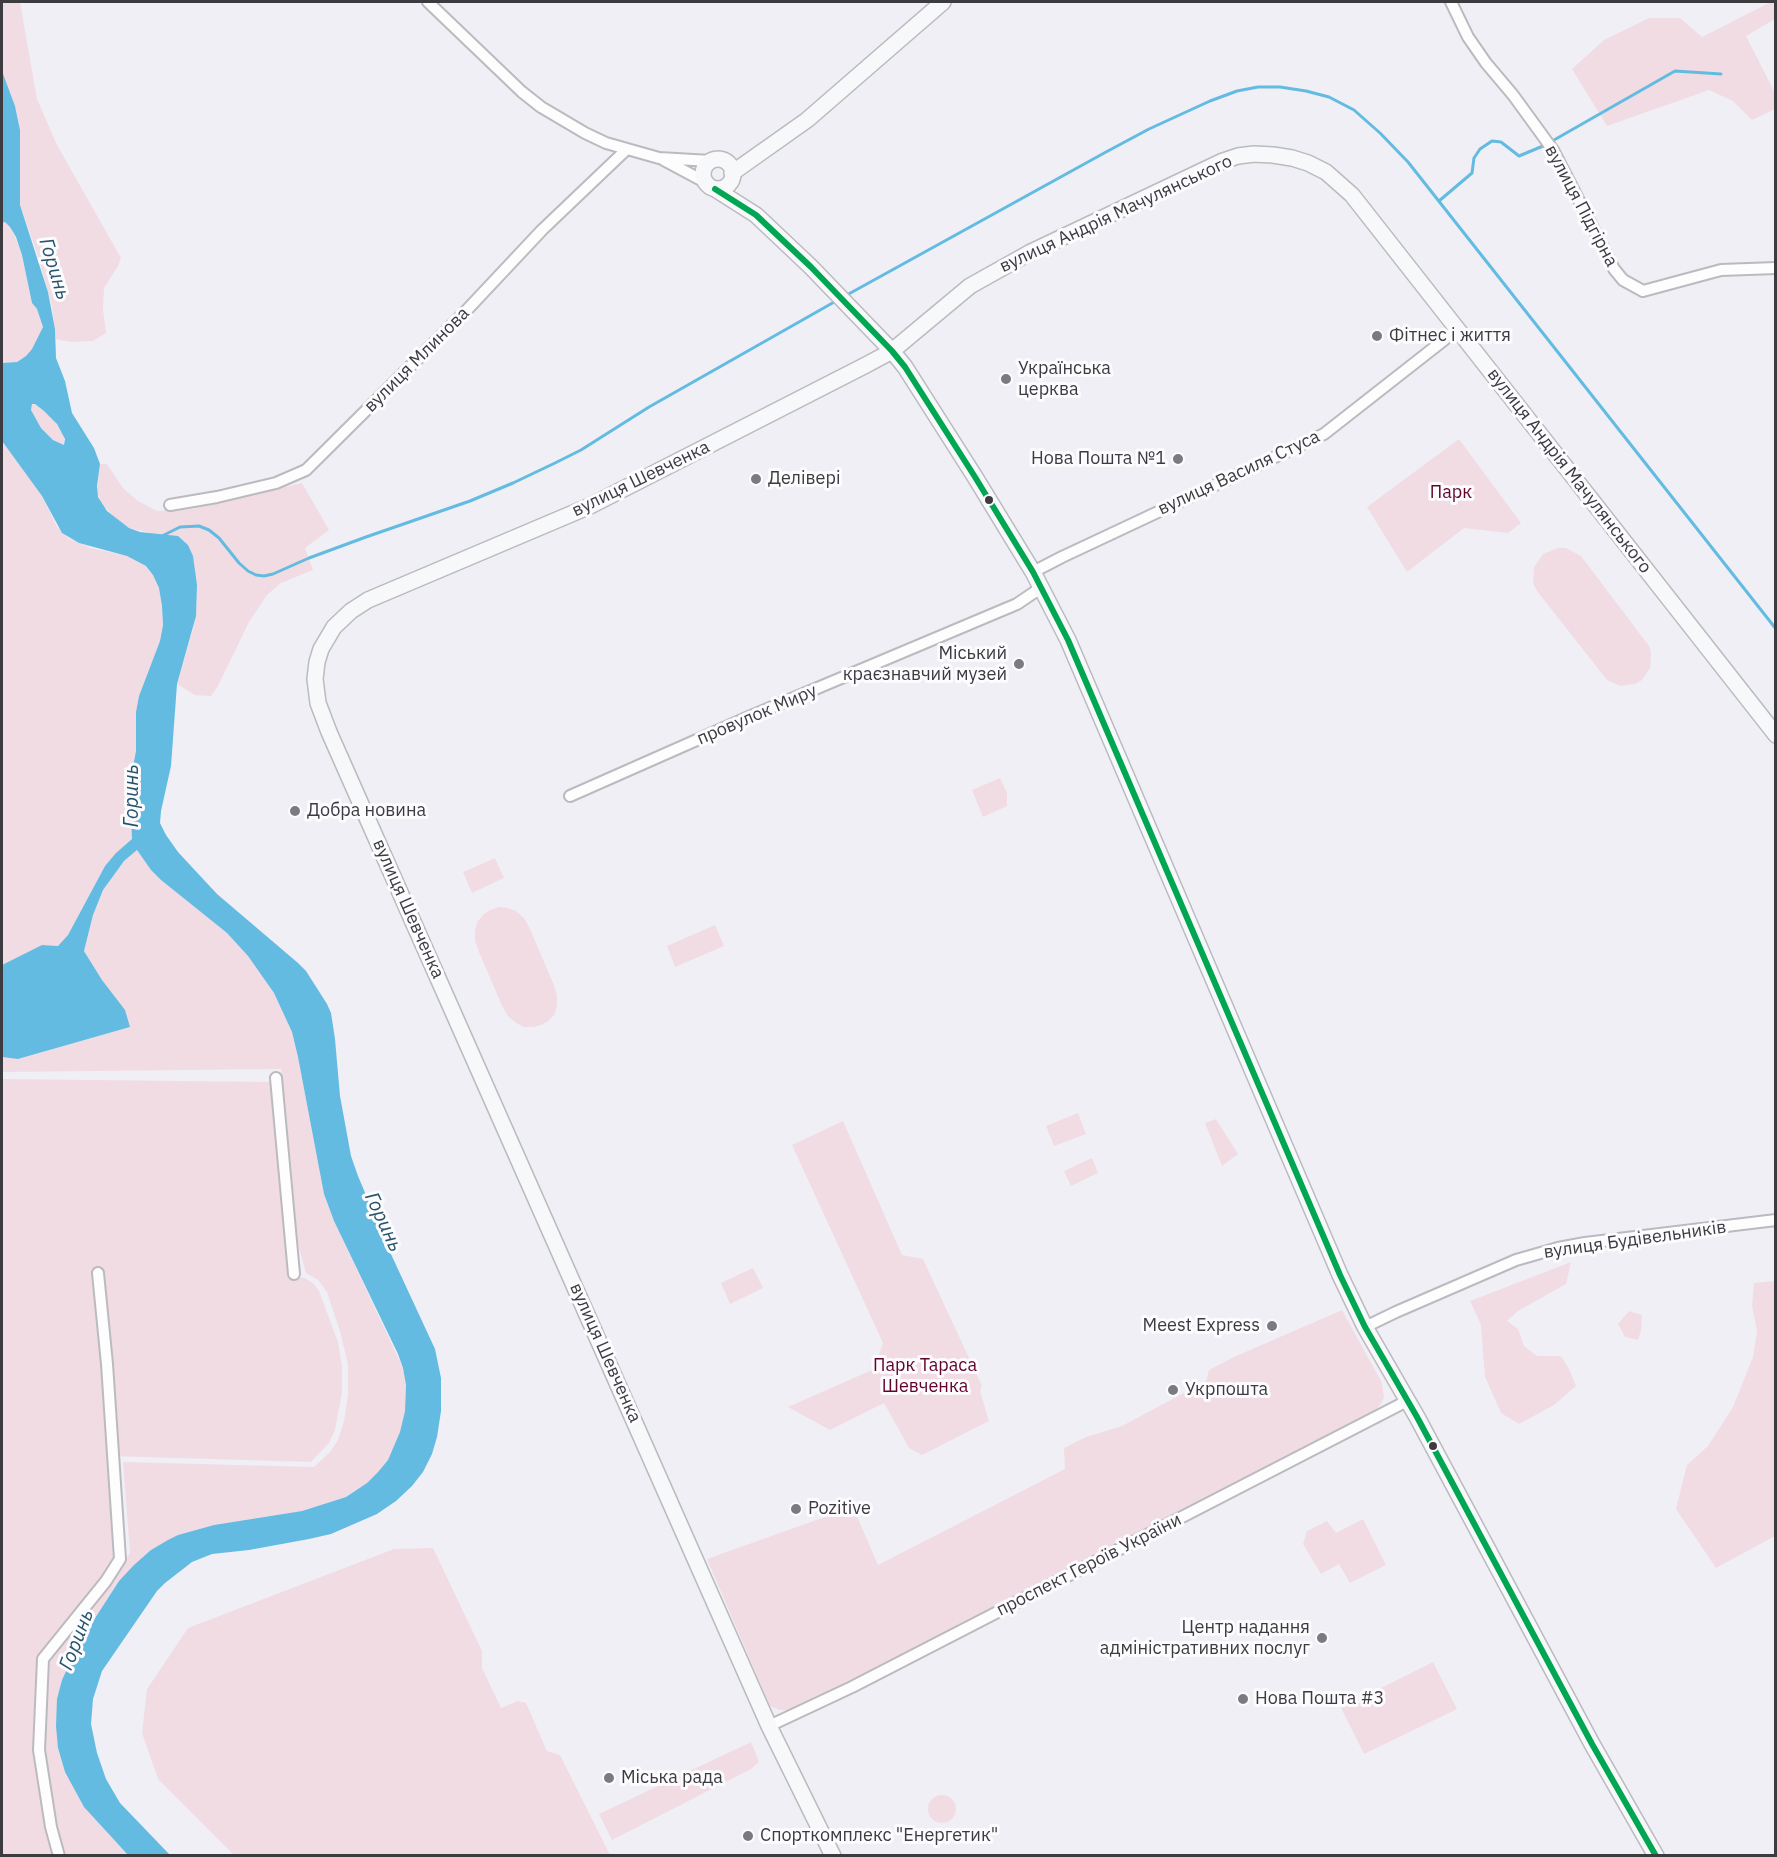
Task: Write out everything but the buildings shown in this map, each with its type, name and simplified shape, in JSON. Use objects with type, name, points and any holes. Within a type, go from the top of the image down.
[{"type":"street","points":[[428,2],[541,107],[606,143],[659,158],[756,214],[812,267],[905,367],[1042,587],[1068,640],[1340,1275],[1365,1327],[1604,1767],[1656,1856]]},
{"type":"street","points":[[757,155],[714,160],[704,168],[703,177],[710,186],[725,188],[732,176],[757,155],[807,120],[943,2]]},
{"type":"street","name":"вулиця Підгірна","points":[[1451,2],[1468,37],[1553,150],[1614,269],[1623,280],[1643,291],[1721,270],[1776,268]]},
{"type":"street","name":"вулиця Млинова","points":[[170,505],[276,483],[306,470],[465,312],[542,230],[627,149]]},
{"type":"street","name":"вулиця Андрія Мачулянського","points":[[892,351],[970,286],[1003,266],[1202,170],[1238,156],[1254,154],[1292,158],[1308,163],[1326,172],[1352,195],[1776,735]]},
{"type":"street","points":[[659,158],[725,162],[756,214]]},
{"type":"street","name":"вулиця Василя Стуса","points":[[1033,572],[1324,434],[1458,329]]},
{"type":"street","name":"вулиця Шевченка","points":[[833,1856],[769,1726],[329,732],[318,703],[315,679],[317,662],[334,627],[351,611],[368,600],[590,506],[892,351]]},
{"type":"street","name":"провулок Миру","points":[[570,796],[751,716],[1017,604],[1042,587]]},
{"type":"street","points":[[276,1078],[294,1274]]},
{"type":"street","name":"вулиця Будівельників","points":[[1365,1327],[1516,1260],[1558,1248],[1776,1220]]},
{"type":"street","points":[[59,1856],[51,1827],[39,1749],[43,1659],[106,1581],[120,1559],[108,1364],[98,1273]]},
{"type":"street","name":"проспект Героїв України","points":[[769,1726],[852,1687],[1407,1401]]},
{"type":"green space","points":[[2,2],[20,2],[37,99],[57,145],[121,258],[104,288],[103,309],[106,333],[93,341],[70,342],[56,339],[52,306],[20,205],[20,130],[15,106],[2,71]]},
{"type":"green space","points":[[1775,2],[1775,19],[1746,36],[1775,93],[1775,109],[1752,120],[1733,101],[1709,90],[1607,126],[1572,69],[1604,40],[1649,18],[1680,18],[1702,37]]},
{"type":"green space","points":[[5,222],[10,227],[22,255],[32,303],[37,309],[43,327],[26,356],[17,362],[2,363],[2,223]]},
{"type":"green space","points":[[32,404],[37,405],[53,419],[63,434],[64,445],[53,440],[41,428],[31,410]]},
{"type":"green space","name":"Парк","points":[[1459,439],[1521,523],[1508,533],[1464,528],[1407,572],[1367,507]]},
{"type":"green space","points":[[2,441],[42,496],[57,527],[68,538],[91,548],[127,556],[146,566],[159,588],[163,625],[160,641],[139,696],[136,712],[136,751],[130,798],[132,839],[105,866],[68,935],[58,946],[42,945],[2,965]]},
{"type":"green space","points":[[100,464],[107,464],[123,488],[138,501],[157,511],[192,509],[302,483],[329,530],[305,548],[313,570],[281,583],[267,595],[249,622],[211,696],[195,695],[177,684],[193,629],[197,601],[151,533],[129,528],[117,520],[101,503],[97,492]]},
{"type":"green space","points":[[1558,548],[1566,548],[1581,556],[1649,646],[1650,668],[1642,680],[1635,684],[1620,686],[1607,680],[1537,591],[1533,583],[1534,567],[1543,554]]},
{"type":"green space","points":[[1000,778],[1007,793],[1007,806],[983,817],[972,790]]},
{"type":"green space","points":[[137,850],[161,880],[227,933],[248,956],[274,993],[292,1032],[324,1194],[334,1221],[403,1368],[406,1385],[405,1411],[401,1432],[388,1460],[367,1483],[346,1497],[302,1511],[214,1525],[178,1535],[119,1581],[79,1643],[62,1680],[58,1748],[65,1772],[84,1806],[128,1855],[63,1855],[54,1825],[44,1755],[44,1712],[50,1662],[61,1643],[130,1553],[123,1462],[314,1467],[330,1452],[338,1440],[344,1421],[348,1394],[348,1365],[327,1292],[318,1280],[306,1273],[297,1241],[281,1069],[2,1072],[2,1057],[19,1059],[130,1027],[84,951],[93,915],[103,890],[124,861]]},
{"type":"green space","points":[[495,858],[504,878],[472,893],[463,872]]},
{"type":"green space","points":[[499,907],[516,911],[524,918],[553,983],[557,995],[557,1006],[554,1015],[541,1025],[524,1027],[508,1016],[479,952],[475,940],[478,921],[490,910]]},
{"type":"green space","points":[[715,925],[724,946],[675,967],[667,946]]},
{"type":"green space","points":[[2,1079],[273,1082],[290,1277],[305,1278],[319,1291],[338,1342],[342,1366],[342,1393],[335,1430],[329,1443],[311,1462],[111,1456],[116,1558],[41,1658],[36,1750],[56,1855],[2,1856]]},
{"type":"green space","points":[[1078,1113],[1086,1134],[1054,1146],[1046,1126]]},
{"type":"green space","points":[[1216,1119],[1238,1154],[1222,1166],[1205,1123]]},
{"type":"green space","name":"Парк Тараса Шевченка","points":[[843,1121],[902,1255],[923,1259],[982,1386],[980,1391],[989,1421],[922,1455],[909,1448],[884,1403],[830,1430],[788,1407],[874,1369],[883,1343],[792,1145]]},
{"type":"green space","points":[[1092,1158],[1098,1173],[1071,1186],[1064,1171]]},
{"type":"green space","points":[[1571,1262],[1566,1284],[1518,1311],[1507,1321],[1518,1329],[1524,1346],[1537,1356],[1561,1356],[1576,1386],[1554,1405],[1519,1424],[1501,1413],[1485,1377],[1481,1325],[1470,1301]]},
{"type":"green space","points":[[753,1268],[763,1288],[730,1304],[721,1283]]},
{"type":"green space","points":[[1775,1281],[1775,1536],[1716,1568],[1676,1509],[1687,1465],[1708,1446],[1733,1407],[1753,1357],[1757,1331],[1752,1306],[1754,1283]]},
{"type":"green space","points":[[1342,1310],[1382,1383],[1384,1398],[1376,1411],[793,1710],[780,1710],[770,1706],[707,1559],[853,1507],[878,1565],[1065,1469],[1064,1448],[1086,1437],[1122,1426],[1206,1381],[1209,1370]]},
{"type":"green space","points":[[1629,1311],[1642,1315],[1638,1340],[1625,1337],[1618,1324]]},
{"type":"green space","points":[[1363,1519],[1386,1565],[1350,1583],[1339,1564],[1321,1574],[1303,1544],[1307,1531],[1327,1521],[1336,1533]]},
{"type":"green space","points":[[433,1548],[482,1651],[482,1668],[501,1708],[518,1701],[526,1703],[547,1751],[560,1755],[610,1855],[234,1855],[158,1779],[142,1733],[147,1689],[188,1628],[394,1549]]},
{"type":"green space","points":[[1433,1662],[1457,1709],[1364,1754],[1341,1708]]},
{"type":"green space","points":[[751,1742],[759,1762],[751,1769],[612,1840],[599,1814]]},
{"type":"green space","points":[[942,1795],[952,1799],[956,1809],[952,1819],[942,1823],[932,1819],[928,1809],[932,1799]]},
{"type":"water","name":"Горинь","points":[[2,71],[15,106],[20,130],[20,205],[48,292],[55,329],[56,358],[65,381],[72,413],[94,448],[100,464],[98,497],[107,511],[129,528],[140,532],[178,536],[188,545],[193,556],[197,585],[196,616],[177,684],[171,766],[160,823],[178,852],[217,894],[306,971],[327,1004],[331,1013],[340,1096],[351,1156],[390,1252],[435,1349],[441,1378],[441,1411],[432,1454],[423,1472],[396,1501],[377,1514],[331,1534],[249,1550],[212,1554],[192,1562],[157,1591],[102,1671],[93,1699],[91,1724],[97,1753],[106,1779],[120,1803],[170,1855],[128,1855],[84,1807],[65,1772],[58,1748],[57,1699],[62,1680],[79,1643],[119,1581],[151,1550],[168,1540],[214,1525],[302,1511],[346,1497],[367,1483],[388,1460],[400,1432],[405,1411],[406,1385],[398,1354],[334,1221],[324,1194],[292,1032],[274,993],[248,956],[227,933],[161,880],[137,850],[124,861],[103,890],[93,915],[84,951],[125,1010],[130,1027],[18,1059],[2,1057],[2,965],[42,945],[58,946],[68,935],[105,866],[132,839],[130,798],[136,751],[136,712],[139,696],[160,641],[163,625],[159,588],[146,566],[127,556],[79,543],[62,533],[42,496],[2,441],[2,363],[17,362],[26,356],[43,327],[37,309],[32,303],[16,237],[5,222],[2,223]],"holes":[[[32,404],[35,404],[57,424],[65,439],[64,445],[53,440],[41,428],[31,410]]]},
{"type":"waterway","points":[[1554,140],[1675,71],[1721,74]]},
{"type":"waterway","points":[[845,296],[1149,129],[1210,101],[1237,91],[1258,87],[1280,87],[1329,97],[1354,110],[1408,162],[1776,629]]},
{"type":"waterway","points":[[1439,201],[1472,173],[1474,158],[1480,149],[1492,141],[1501,142],[1519,156],[1543,146]]},
{"type":"waterway","points":[[162,536],[180,527],[199,526],[219,538],[248,571],[264,576],[273,574],[309,558],[470,501],[555,463],[836,301]]},
{"type":"transit line","points":[[715,189],[756,215],[811,267],[892,351],[905,367],[1033,572],[1068,640],[1340,1275],[1365,1327],[1417,1417],[1592,1744],[1656,1856]]},
{"type":"place","name":"Фітнес і життя","points":[[1377,336]]},
{"type":"place","name":"Українська церква","points":[[1006,379]]},
{"type":"place","name":"Нова Пошта №1","points":[[1178,459]]},
{"type":"place","name":"Делівері","points":[[756,479]]},
{"type":"place","name":"Міський краєзнавчий музей","points":[[1019,664]]},
{"type":"place","name":"Добра новина","points":[[295,811]]},
{"type":"place","name":"Meest Express","points":[[1272,1326]]},
{"type":"place","name":"Укрпошта","points":[[1173,1390]]},
{"type":"place","name":"Pozitive","points":[[796,1509]]},
{"type":"place","name":"Центр надання адміністративних послуг","points":[[1322,1638]]},
{"type":"place","name":"Нова Пошта #3","points":[[1243,1699]]},
{"type":"place","name":"Міська рада","points":[[609,1778]]},
{"type":"place","name":"Спорткомплекс \"Енергетик\"","points":[[748,1836]]}]
